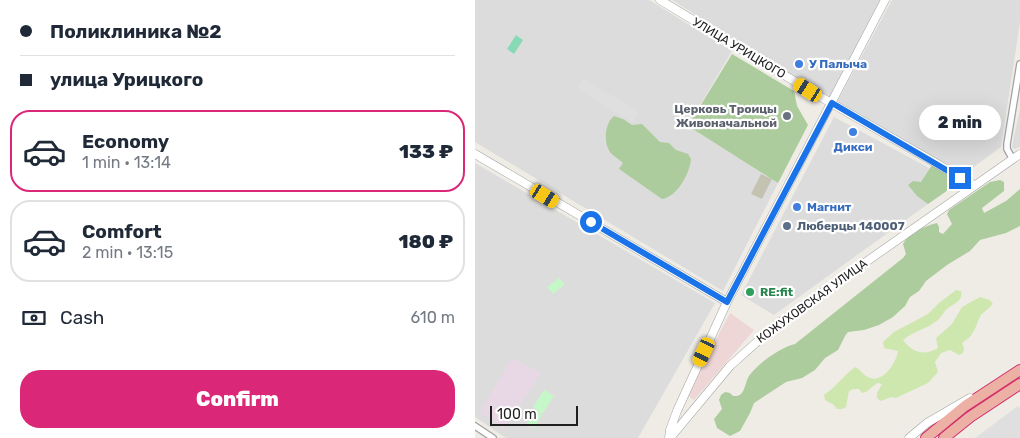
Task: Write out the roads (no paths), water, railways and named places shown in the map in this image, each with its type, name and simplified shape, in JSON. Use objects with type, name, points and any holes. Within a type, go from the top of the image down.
[{"type":"highway","points":[[926,438],[943,422],[992,387],[1020,370]]},
{"type":"highway","points":[[944,438],[970,417],[1020,384]]},
{"type":"street","name":"УЛИЦА УРИЦКОГО","points":[[659,0],[974,185]]},
{"type":"street","points":[[669,438],[673,420],[727,302],[885,0]]},
{"type":"street","points":[[1012,158],[1007,149],[1007,144],[1020,64]]},
{"type":"street","points":[[475,154],[727,302]]},
{"type":"street","name":"КОЖУХОВСКАЯ УЛИЦА","points":[[669,438],[730,366],[776,325],[1020,154]]},
{"type":"street","points":[[909,438],[933,419],[954,406],[992,387]]},
{"type":"street","points":[[684,395],[688,405],[693,406],[699,403]]},
{"type":"street","points":[[953,438],[970,417]]},
{"type":"street","points":[[475,426],[493,438]]},
{"type":"place","name":"У Палыча","points":[[799,64]]},
{"type":"place","name":"Церковь Троицы Живоначальной","points":[[787,116]]},
{"type":"place","name":"Дикси","points":[[853,132]]},
{"type":"place","name":"Магнит","points":[[797,207]]},
{"type":"place","name":"Люберцы 140007","points":[[787,226]]},
{"type":"place","name":"RE:fit","points":[[750,292]]}]
